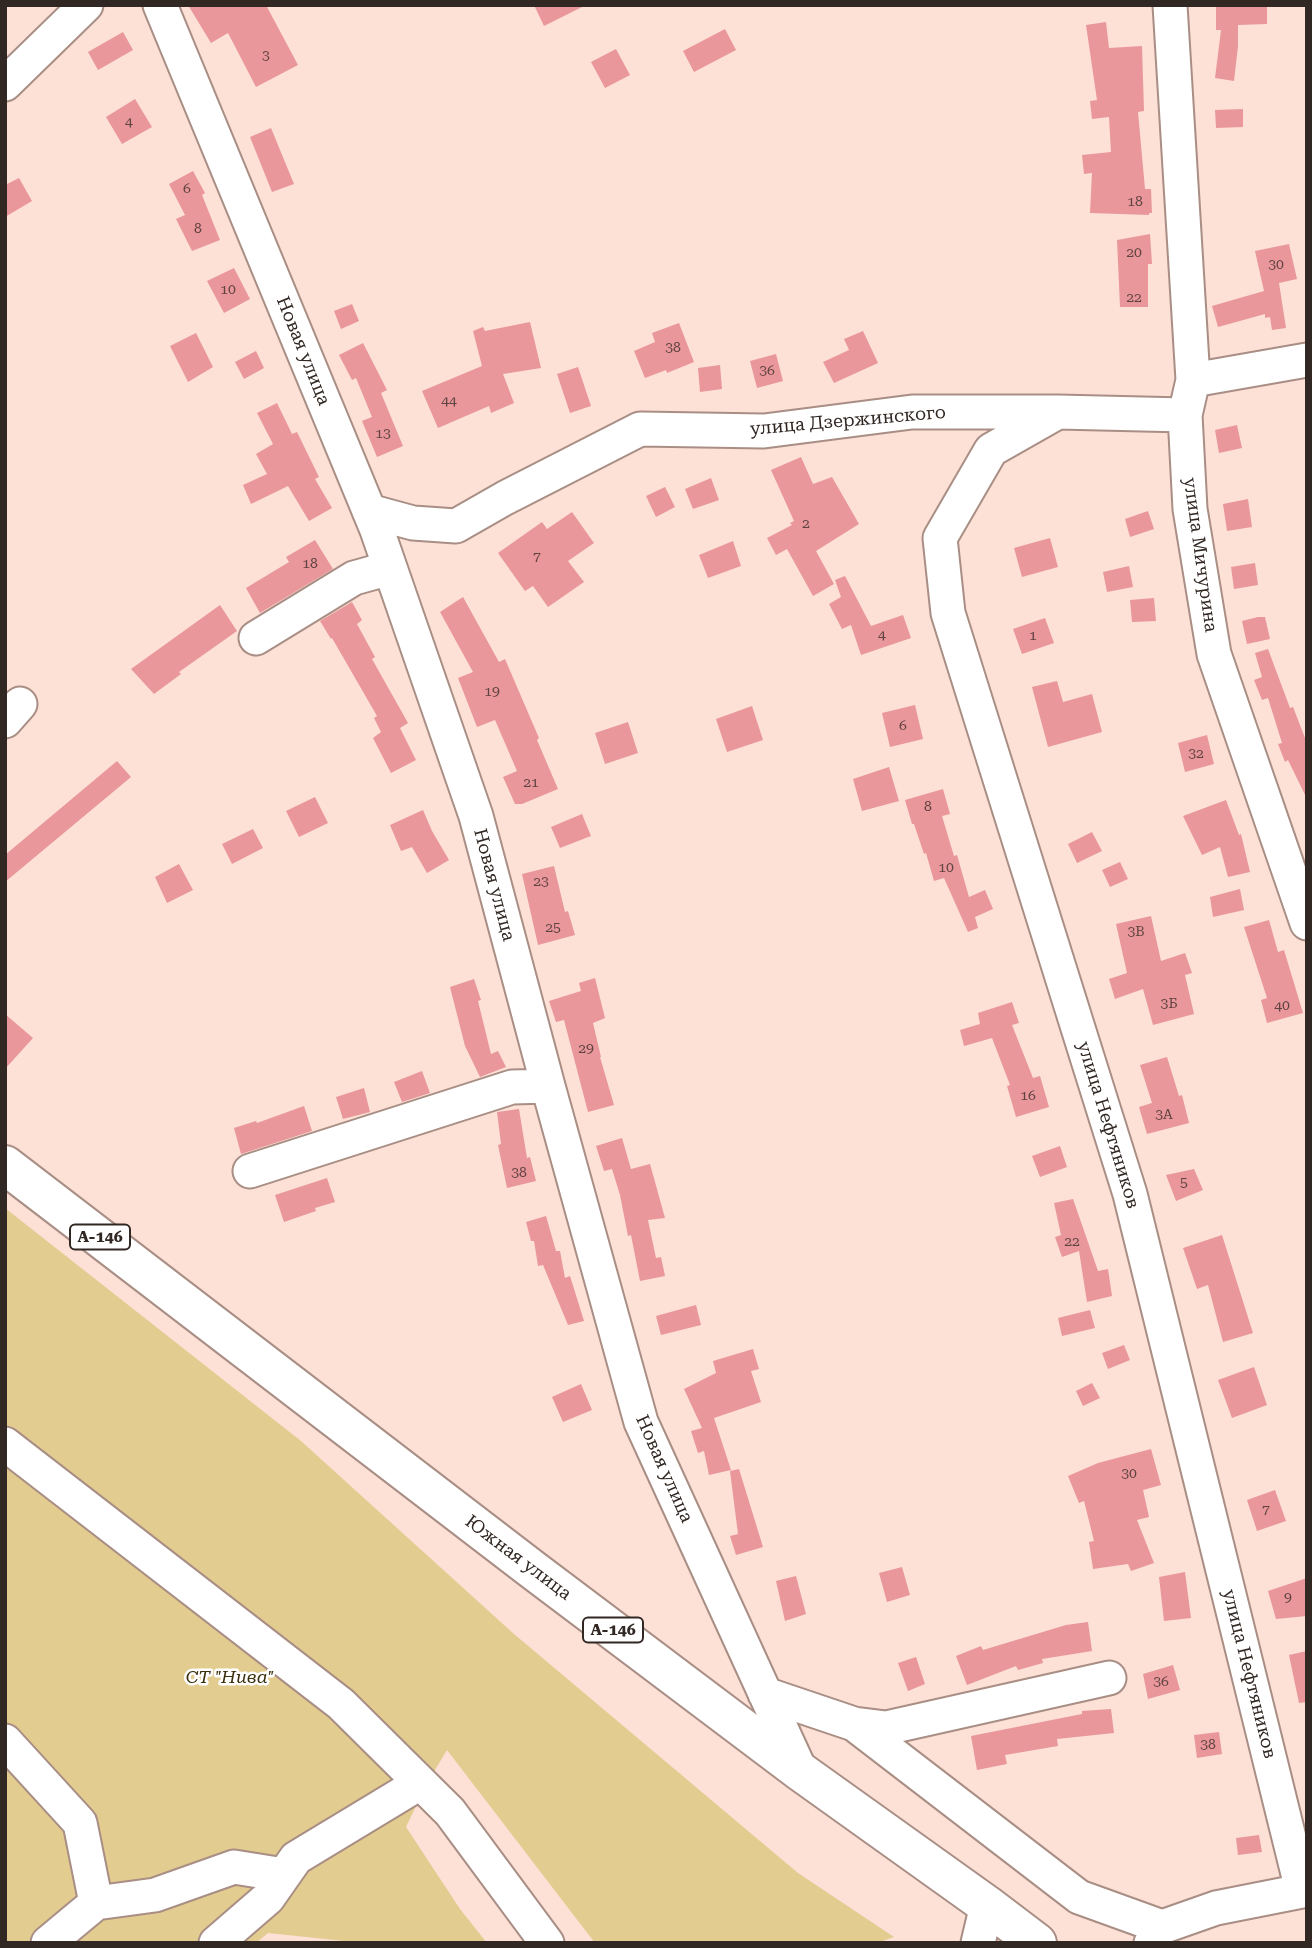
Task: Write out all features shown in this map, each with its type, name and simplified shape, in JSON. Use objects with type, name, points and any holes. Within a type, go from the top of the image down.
[{"type":"highway","name":"Южная улица","points":[[5,1165],[533,1570],[801,1772],[1037,1943]]},
{"type":"street","points":[[5,84],[86,5]]},
{"type":"street","name":"Новая улица","points":[[160,5],[369,511],[476,816],[641,1422],[801,1772]]},
{"type":"street","name":"улица Мичурина","points":[[1170,5],[1193,380],[1185,415],[1190,509],[1214,654],[1307,923]]},
{"type":"street","points":[[1193,380],[1307,360]]},
{"type":"street","name":"улица Дзержинского","points":[[369,511],[413,523],[456,526],[640,429],[764,431],[912,412],[1185,415]]},
{"type":"street","name":"улица Нефтяников","points":[[1058,412],[991,450],[940,538],[948,612],[1130,1194],[1305,1890]]},
{"type":"street","points":[[256,638],[354,578],[390,568]]},
{"type":"street","points":[[250,1171],[512,1087],[548,1086]]},
{"type":"street","points":[[5,1444],[341,1704],[450,1812],[547,1943]]},
{"type":"street","points":[[765,1694],[854,1724],[886,1728],[1109,1678]]},
{"type":"street","points":[[854,1724],[1079,1897],[1157,1935],[1216,1908],[1305,1890]]},
{"type":"street","points":[[5,1741],[79,1823],[96,1903]]},
{"type":"street","points":[[216,1943],[268,1898],[296,1858],[420,1783]]},
{"type":"street","points":[[48,1943],[96,1903],[155,1895],[234,1867],[284,1875]]},
{"type":"street","points":[[978,1943],[987,1905]]},
{"type":"green space","name":"СТ \"Нива\"","points":[[5,1208],[301,1441],[514,1634],[798,1873],[894,1937],[877,1943],[595,1943],[447,1750],[427,1783],[406,1827],[460,1909],[487,1943],[363,1943],[268,1933],[256,1943],[5,1943]]},
{"type":"building","points":[[188,5],[266,5],[298,65],[256,87],[228,33],[211,43]]},
{"type":"building","points":[[534,5],[586,5],[544,26]]},
{"type":"building","points":[[1267,5],[1267,24],[1238,25],[1234,81],[1215,78],[1221,30],[1216,30],[1216,7]]},
{"type":"building","points":[[1106,22],[1109,48],[1142,46],[1144,111],[1138,112],[1145,189],[1151,189],[1152,213],[1149,215],[1090,213],[1092,173],[1084,174],[1082,155],[1111,152],[1109,117],[1092,119],[1090,101],[1097,100],[1086,25]]},
{"type":"building","points":[[725,29],[736,50],[694,72],[683,51]]},
{"type":"building","points":[[123,32],[133,50],[98,70],[88,52]]},
{"type":"building","points":[[616,49],[630,75],[605,88],[591,62]]},
{"type":"building","points":[[135,99],[152,127],[122,144],[106,117]]},
{"type":"building","points":[[1243,109],[1243,127],[1216,128],[1215,110]]},
{"type":"building","points":[[271,128],[294,184],[272,192],[250,137]]},
{"type":"building","points":[[193,171],[205,193],[202,195],[220,240],[192,251],[176,219],[185,215],[169,184]]},
{"type":"building","points":[[19,178],[32,201],[5,217],[5,185]]},
{"type":"building","points":[[1150,234],[1152,264],[1148,264],[1148,307],[1120,307],[1117,240]]},
{"type":"building","points":[[1289,244],[1297,279],[1279,283],[1286,328],[1272,330],[1270,317],[1265,318],[1265,314],[1218,327],[1212,306],[1264,291],[1255,251]]},
{"type":"building","points":[[234,268],[250,299],[224,313],[207,281]]},
{"type":"building","points":[[352,304],[359,321],[341,329],[334,311]]},
{"type":"building","points":[[530,322],[541,368],[503,374],[514,403],[491,413],[489,406],[438,428],[422,391],[482,366],[473,331],[483,327],[485,331]]},
{"type":"building","points":[[679,323],[694,362],[645,378],[634,351],[655,342],[652,333]]},
{"type":"building","points":[[863,331],[878,363],[834,383],[823,362],[849,350],[844,339]]},
{"type":"building","points":[[196,333],[213,367],[188,382],[170,346]]},
{"type":"building","points":[[363,343],[387,390],[381,393],[403,446],[377,457],[362,421],[372,417],[356,378],[352,380],[339,355]]},
{"type":"building","points":[[256,351],[264,368],[244,379],[235,362]]},
{"type":"building","points":[[776,354],[783,381],[757,388],[750,361]]},
{"type":"building","points":[[720,365],[722,389],[700,392],[698,368]]},
{"type":"building","points":[[578,367],[591,406],[570,413],[557,374]]},
{"type":"building","points":[[277,403],[292,434],[297,432],[319,477],[315,479],[332,508],[309,521],[288,486],[251,504],[243,485],[267,474],[256,454],[273,444],[257,413]]},
{"type":"building","points":[[1237,425],[1242,448],[1219,453],[1215,430]]},
{"type":"building","points":[[801,457],[813,484],[832,477],[859,524],[816,551],[834,584],[813,596],[787,549],[776,555],[767,538],[792,525],[790,523],[794,521],[771,470]]},
{"type":"building","points":[[711,478],[719,500],[693,509],[685,489]]},
{"type":"building","points":[[665,487],[675,507],[656,517],[646,496]]},
{"type":"building","points":[[1248,499],[1252,527],[1227,531],[1223,504]]},
{"type":"building","points":[[1148,511],[1154,529],[1130,537],[1125,519]]},
{"type":"building","points":[[572,512],[594,543],[568,561],[584,582],[548,607],[533,586],[525,591],[498,553],[542,522],[547,529]]},
{"type":"building","points":[[1050,538],[1058,567],[1022,577],[1014,548]]},
{"type":"building","points":[[315,540],[333,569],[260,613],[246,588],[289,562],[286,557]]},
{"type":"building","points":[[733,541],[741,566],[708,578],[699,555]]},
{"type":"building","points":[[1255,563],[1258,585],[1234,589],[1231,567]]},
{"type":"building","points":[[1129,566],[1133,587],[1107,592],[1103,572]]},
{"type":"building","points":[[845,576],[871,626],[903,615],[911,638],[861,655],[851,625],[842,629],[829,604],[841,597],[835,580]]},
{"type":"building","points":[[463,597],[499,662],[505,659],[558,789],[522,804],[515,804],[503,777],[517,771],[495,720],[477,727],[458,678],[473,672],[440,612]]},
{"type":"building","points":[[1154,598],[1156,621],[1132,622],[1130,600]]},
{"type":"building","points":[[352,602],[362,620],[357,624],[375,657],[372,659],[408,723],[400,728],[416,760],[391,773],[373,738],[381,732],[374,718],[377,716],[320,621]]},
{"type":"building","points":[[220,605],[237,631],[179,672],[181,674],[154,694],[131,669]]},
{"type":"building","points":[[1265,617],[1270,639],[1247,644],[1242,621]]},
{"type":"building","points":[[1045,618],[1054,643],[1022,654],[1013,629]]},
{"type":"building","points":[[1268,649],[1290,708],[1293,707],[1307,743],[1307,799],[1288,760],[1285,762],[1278,744],[1282,743],[1268,698],[1262,700],[1254,680],[1262,677],[1255,653]]},
{"type":"building","points":[[1057,681],[1063,702],[1092,694],[1102,732],[1048,747],[1032,687]]},
{"type":"building","points":[[915,705],[923,739],[890,747],[882,713]]},
{"type":"building","points":[[752,706],[763,740],[727,752],[716,719]]},
{"type":"building","points":[[628,722],[638,753],[605,764],[595,733]]},
{"type":"building","points":[[1207,735],[1214,764],[1185,772],[1178,743]]},
{"type":"building","points":[[117,761],[131,777],[5,882],[5,855]]},
{"type":"building","points":[[889,767],[899,801],[862,811],[853,779]]},
{"type":"building","points":[[943,789],[950,814],[942,816],[969,897],[985,890],[993,909],[975,917],[978,928],[968,932],[944,878],[934,881],[905,800]]},
{"type":"building","points":[[315,797],[328,823],[299,837],[286,811]]},
{"type":"building","points":[[1226,800],[1239,835],[1241,834],[1250,872],[1228,877],[1220,847],[1202,855],[1183,816]]},
{"type":"building","points":[[423,810],[449,860],[427,873],[412,847],[401,851],[390,825]]},
{"type":"building","points":[[582,814],[591,836],[560,848],[551,827]]},
{"type":"building","points":[[253,829],[263,848],[232,864],[222,844]]},
{"type":"building","points":[[1092,832],[1102,851],[1077,863],[1068,844]]},
{"type":"building","points":[[1120,862],[1128,879],[1110,887],[1102,870]]},
{"type":"building","points":[[179,864],[193,890],[167,903],[155,877]]},
{"type":"building","points":[[554,866],[565,912],[568,911],[575,935],[538,945],[522,874]]},
{"type":"building","points":[[1240,889],[1244,910],[1213,917],[1210,897]]},
{"type":"building","points":[[1151,916],[1161,961],[1185,953],[1192,973],[1185,975],[1194,1014],[1153,1025],[1143,989],[1115,999],[1109,979],[1127,973],[1116,924]]},
{"type":"building","points":[[1269,920],[1278,952],[1284,950],[1303,1013],[1267,1023],[1261,1000],[1267,998],[1244,927]]},
{"type":"building","points":[[595,978],[605,1018],[593,1023],[614,1105],[588,1112],[564,1020],[556,1022],[549,1001],[581,991],[579,983]]},
{"type":"building","points":[[474,979],[481,1000],[478,1001],[491,1054],[498,1051],[506,1067],[480,1077],[465,1046],[450,987]]},
{"type":"building","points":[[1012,1002],[1019,1023],[1012,1025],[1033,1078],[1040,1076],[1049,1107],[1016,1117],[1007,1086],[1010,1085],[992,1038],[964,1046],[960,1030],[980,1024],[978,1013]]},
{"type":"building","points":[[5,1014],[33,1038],[5,1069]]},
{"type":"building","points":[[1167,1057],[1179,1096],[1182,1095],[1189,1123],[1147,1134],[1139,1107],[1152,1103],[1140,1065]]},
{"type":"building","points":[[422,1071],[430,1093],[402,1102],[394,1082]]},
{"type":"building","points":[[364,1088],[370,1112],[343,1119],[336,1097]]},
{"type":"building","points":[[304,1106],[312,1131],[241,1154],[234,1128],[256,1121],[257,1123]]},
{"type":"building","points":[[519,1109],[527,1158],[530,1157],[536,1181],[507,1188],[498,1145],[501,1144],[497,1112]]},
{"type":"building","points":[[622,1138],[631,1169],[650,1164],[665,1218],[648,1220],[656,1258],[661,1257],[665,1276],[640,1281],[631,1235],[628,1236],[612,1169],[604,1171],[596,1146]]},
{"type":"building","points":[[1060,1146],[1067,1167],[1040,1177],[1032,1156]]},
{"type":"building","points":[[1194,1169],[1203,1190],[1176,1201],[1166,1175]]},
{"type":"building","points":[[327,1178],[335,1202],[284,1222],[275,1195]]},
{"type":"building","points":[[1073,1199],[1098,1271],[1108,1269],[1112,1296],[1087,1302],[1079,1251],[1062,1257],[1055,1237],[1061,1235],[1054,1203]]},
{"type":"building","points":[[546,1216],[556,1251],[560,1251],[565,1278],[570,1276],[584,1321],[568,1325],[543,1265],[538,1266],[534,1241],[531,1241],[526,1222]]},
{"type":"building","points":[[1222,1235],[1253,1333],[1223,1342],[1208,1285],[1197,1289],[1183,1248]]},
{"type":"building","points":[[696,1305],[701,1325],[661,1335],[656,1316]]},
{"type":"building","points":[[1090,1310],[1095,1328],[1062,1336],[1058,1318]]},
{"type":"building","points":[[1124,1345],[1130,1360],[1108,1369],[1102,1353]]},
{"type":"building","points":[[753,1349],[759,1369],[751,1371],[761,1402],[714,1418],[731,1470],[709,1475],[704,1451],[698,1453],[691,1431],[702,1428],[684,1389],[716,1373],[713,1361]]},
{"type":"building","points":[[1254,1367],[1267,1405],[1232,1418],[1218,1380]]},
{"type":"building","points":[[1092,1383],[1100,1398],[1083,1406],[1076,1391]]},
{"type":"building","points":[[581,1384],[592,1410],[563,1422],[552,1397]]},
{"type":"building","points":[[1151,1449],[1161,1485],[1143,1490],[1149,1517],[1137,1520],[1154,1563],[1131,1571],[1128,1564],[1093,1569],[1089,1542],[1094,1541],[1084,1501],[1079,1503],[1068,1476],[1098,1463]]},
{"type":"building","points":[[739,1469],[763,1547],[736,1555],[730,1536],[738,1534],[730,1471]]},
{"type":"building","points":[[1275,1490],[1286,1521],[1257,1531],[1247,1500]]},
{"type":"building","points":[[902,1567],[910,1595],[887,1602],[879,1573]]},
{"type":"building","points":[[1185,1572],[1191,1618],[1164,1621],[1159,1577]]},
{"type":"building","points":[[796,1576],[806,1614],[785,1621],[776,1581]]},
{"type":"building","points":[[1307,1578],[1307,1616],[1276,1619],[1268,1591]]},
{"type":"building","points":[[1088,1622],[1092,1651],[1042,1659],[1043,1663],[1018,1670],[1016,1666],[967,1685],[956,1656],[981,1646],[983,1650],[1066,1625]]},
{"type":"building","points":[[1307,1651],[1307,1702],[1299,1703],[1289,1655]]},
{"type":"building","points":[[916,1657],[925,1684],[908,1691],[898,1663]]},
{"type":"building","points":[[1173,1665],[1180,1690],[1148,1699],[1143,1674]]},
{"type":"building","points":[[1111,1709],[1114,1733],[1057,1739],[1058,1746],[1005,1755],[1007,1764],[977,1770],[971,1736],[1082,1714],[1082,1711]]},
{"type":"building","points":[[1219,1732],[1222,1754],[1197,1758],[1194,1735]]},
{"type":"building","points":[[1259,1835],[1262,1852],[1238,1855],[1236,1838]]}]
